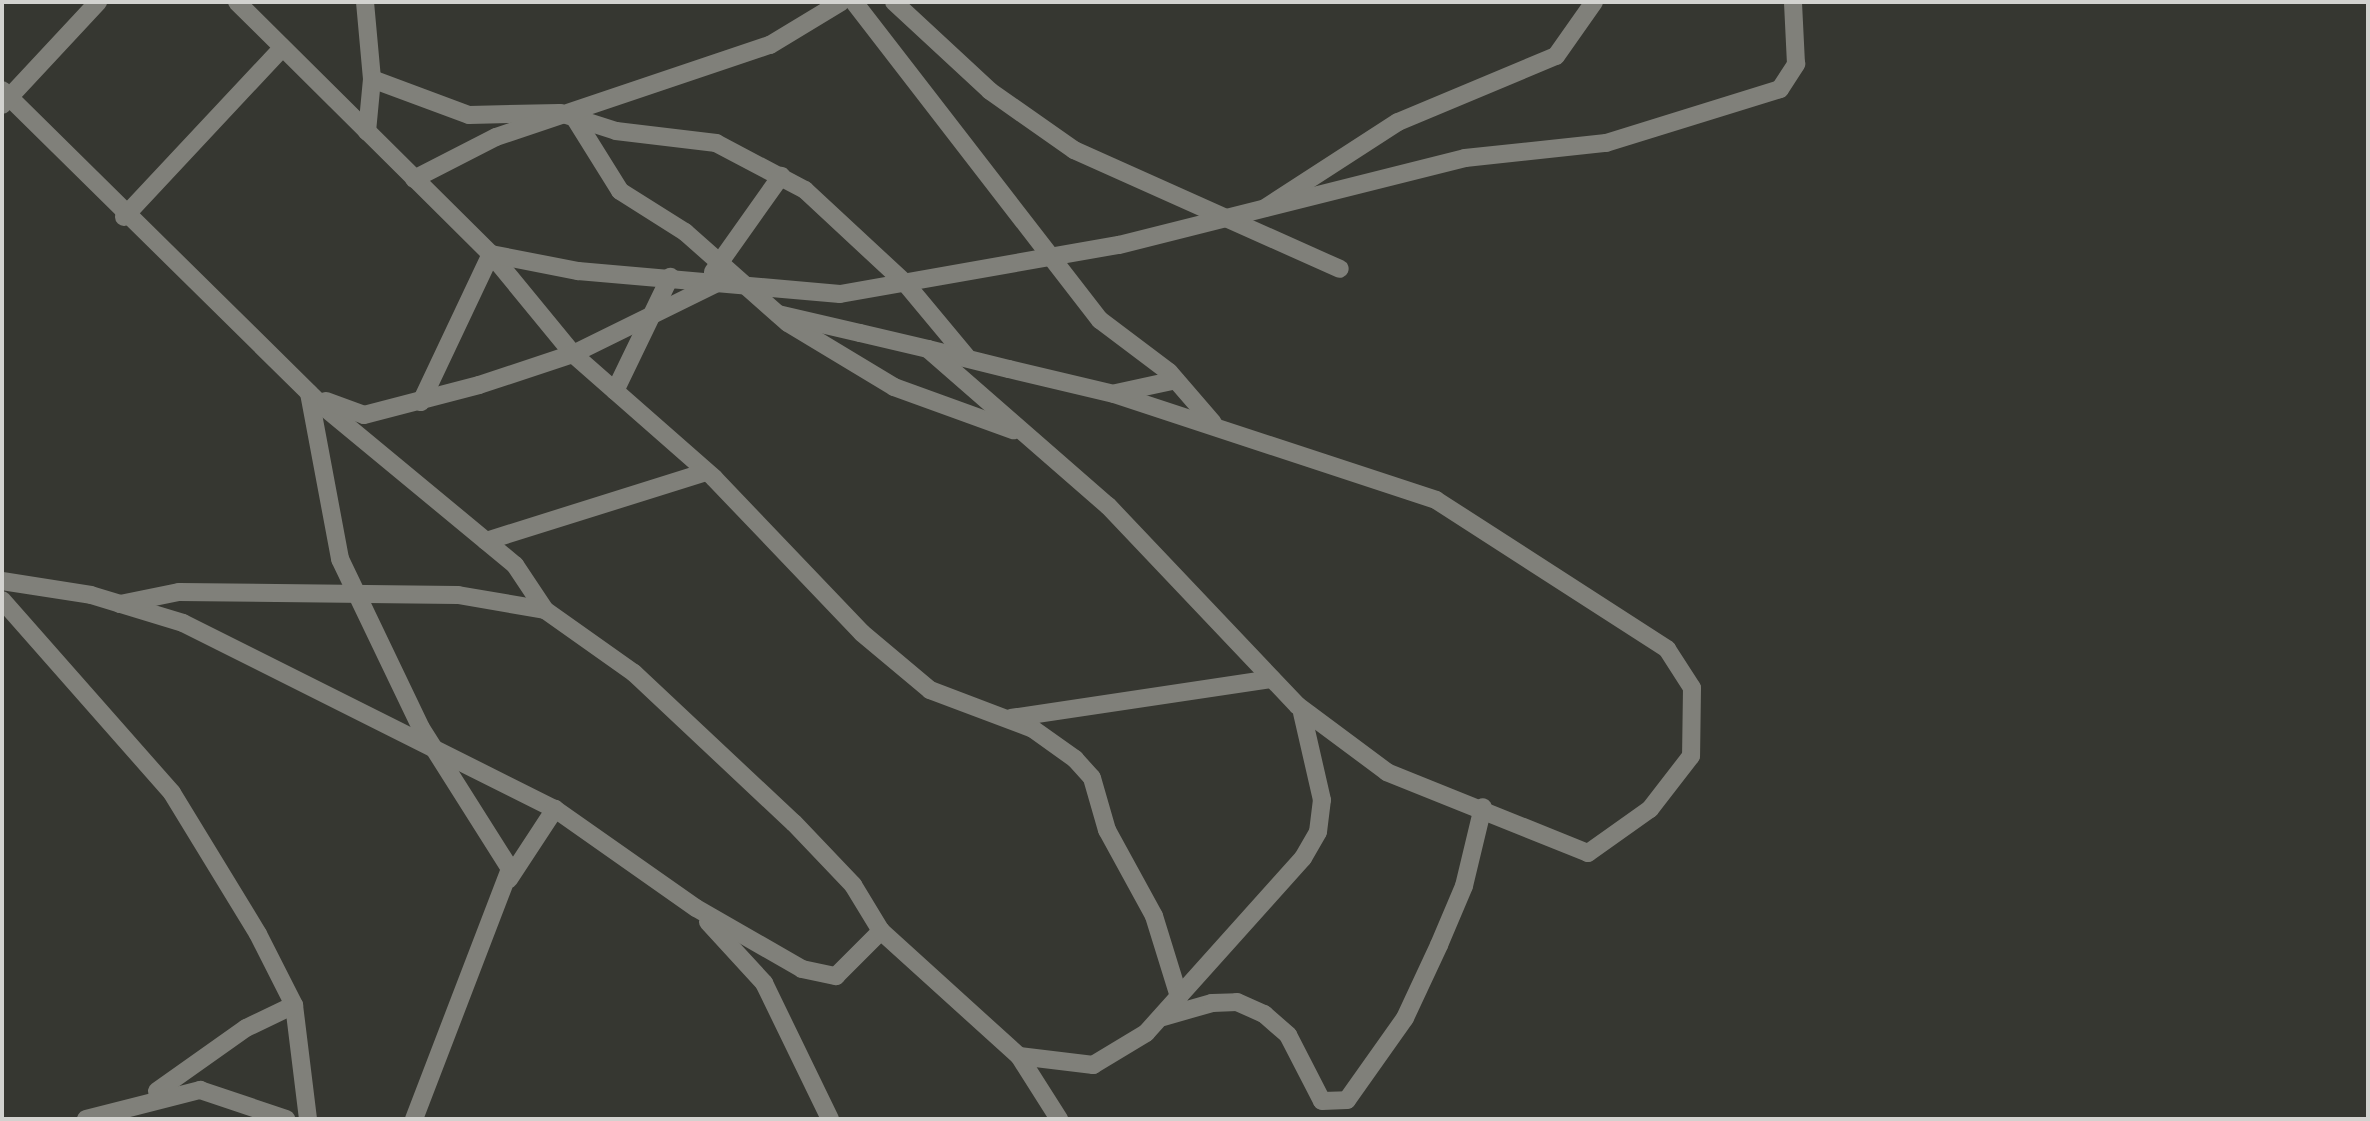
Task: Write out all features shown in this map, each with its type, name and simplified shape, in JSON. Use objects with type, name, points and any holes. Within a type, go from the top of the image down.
[{"type":"street","points":[[98,2],[5,98],[124,217],[309,393],[515,565],[545,610],[634,673],[794,823],[853,885],[881,931],[1019,1056],[1059,1119]]},
{"type":"street","points":[[237,2],[491,254],[573,354],[706,472],[912,677],[1033,729],[1092,778],[1107,830],[1154,916],[1179,997]]},
{"type":"street","points":[[365,2],[372,79],[367,132]]},
{"type":"street","points":[[803,22],[810,2]]},
{"type":"street","points":[[414,179],[567,115],[698,73],[770,45],[803,22],[841,2]]},
{"type":"street","points":[[854,2],[1100,320],[1176,380],[1213,423]]},
{"type":"street","points":[[894,2],[990,91],[1074,150],[1340,269]]},
{"type":"street","points":[[1256,214],[1398,122],[1556,56],[1594,2]]},
{"type":"street","points":[[491,254],[709,284],[840,294],[1234,222],[1465,158],[1606,143],[1780,89],[1796,64],[1793,2]]},
{"type":"street","points":[[124,217],[282,48]]},
{"type":"street","points":[[372,79],[493,119],[567,115],[616,131],[702,137],[781,176],[906,284],[952,347],[972,360]]},
{"type":"street","points":[[567,115],[620,191],[720,263],[778,314],[894,387],[1015,431]]},
{"type":"street","points":[[309,393],[364,415],[421,402],[573,354],[653,317],[709,284],[720,263],[781,176]]},
{"type":"street","points":[[421,402],[491,254]]},
{"type":"street","points":[[615,391],[670,277]]},
{"type":"street","points":[[778,314],[928,349],[1114,394],[1213,423],[1436,500],[1591,606],[1641,630],[1684,668],[1696,714],[1691,756],[1659,799],[1600,850],[1588,853],[1483,807],[1387,772],[1298,706],[1108,506],[1015,431],[928,349]]},
{"type":"street","points":[[1114,394],[1176,380]]},
{"type":"street","points":[[309,393],[331,528],[356,596],[421,728],[444,754],[506,854],[506,885]]},
{"type":"street","points":[[486,541],[706,472]]},
{"type":"street","points":[[2,566],[10,582],[120,604],[183,623],[555,809],[696,908],[823,976],[852,966],[881,931]]},
{"type":"street","points":[[120,604],[179,592],[458,595],[545,610]]},
{"type":"street","points":[[2,600],[172,793],[294,1005],[308,1119]]},
{"type":"street","points":[[1004,719],[1272,679]]},
{"type":"street","points":[[1019,1056],[1093,1065],[1163,1017],[1318,832],[1320,770],[1298,706]]},
{"type":"street","points":[[1163,1017],[1212,1003],[1237,1002],[1264,1014],[1288,1035],[1322,1101],[1347,1100],[1376,1065],[1428,970],[1464,886],[1483,807]]},
{"type":"street","points":[[414,1119],[506,885],[555,809]]},
{"type":"street","points":[[696,908],[764,983],[830,1119]]},
{"type":"street","points":[[138,1103],[246,1028],[294,1005]]},
{"type":"street","points":[[86,1119],[138,1103],[200,1090],[286,1119]]}]
